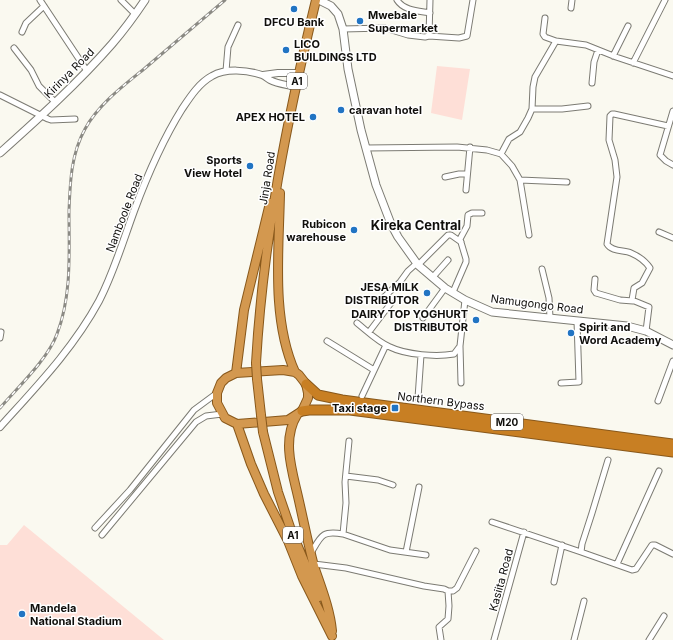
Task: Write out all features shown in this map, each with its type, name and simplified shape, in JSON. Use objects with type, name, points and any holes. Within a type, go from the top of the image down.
[{"type":"highway","name":"Jinja Road","points":[[318,0],[299,73],[281,162],[263,276],[256,363],[263,432],[278,492],[291,530],[319,597],[332,638]]},
{"type":"highway","points":[[281,162],[279,290],[281,321],[290,363],[295,372],[306,384],[308,393],[308,398],[290,429],[290,458],[311,553],[328,612],[332,638]]},
{"type":"highway","points":[[236,373],[247,295],[281,162]]},
{"type":"highway","points":[[295,372],[283,370],[236,373],[221,383],[217,393],[217,403],[222,414],[227,420],[237,424],[288,420],[300,413]]},
{"type":"highway","name":"Northern Bypass","points":[[306,384],[318,395],[342,400],[673,444]]},
{"type":"highway","name":"Northern Bypass","points":[[300,413],[309,410],[350,410],[673,452]]},
{"type":"highway","points":[[237,424],[264,494],[288,541],[302,576],[332,638]]},
{"type":"main road","name":"Kirinya Road","points":[[0,153],[87,71],[112,44],[145,0]]},
{"type":"main road","name":"Namugongo Road","points":[[318,0],[335,9],[344,29],[348,69],[366,148],[376,185],[388,219],[398,237],[418,264],[432,278],[465,300],[492,312],[627,326],[646,331],[673,345]]},
{"type":"street","points":[[40,0],[87,71]]},
{"type":"street","points":[[121,0],[135,14]]},
{"type":"street","points":[[397,0],[400,4],[409,9],[430,13]]},
{"type":"street","points":[[429,36],[430,0]]},
{"type":"street","points":[[344,29],[385,28],[408,35],[459,38],[467,36],[473,0]]},
{"type":"street","points":[[571,8],[572,0]]},
{"type":"street","points":[[633,63],[665,0]]},
{"type":"street","points":[[22,32],[26,23],[44,6]]},
{"type":"street","points":[[545,18],[543,34],[545,37],[556,41],[586,45],[613,56],[673,76]]},
{"type":"street","points":[[226,71],[228,47],[238,25]]},
{"type":"street","points":[[613,56],[628,26]]},
{"type":"street","points":[[501,154],[509,139],[522,129],[532,109],[535,77],[556,41]]},
{"type":"street","points":[[14,48],[31,70],[39,86],[55,102]]},
{"type":"street","points":[[592,83],[594,62],[598,50]]},
{"type":"street","name":"Namboole Road","points":[[0,427],[49,374],[87,322],[111,276],[147,178],[175,120],[189,99],[203,83],[217,73],[226,71],[239,71],[263,75],[270,80],[296,87]]},
{"type":"street","points":[[263,75],[299,73]]},
{"type":"street","points":[[0,95],[51,120],[75,119]]},
{"type":"street","points":[[532,109],[562,109],[588,106]]},
{"type":"street","points":[[673,111],[660,154],[666,161],[673,165]]},
{"type":"street","points":[[632,301],[634,288],[642,283],[650,268],[647,264],[631,253],[610,248],[607,244],[617,177],[615,160],[609,140],[610,116],[614,114],[668,126]]},
{"type":"street","points":[[466,190],[470,147]]},
{"type":"street","points":[[366,148],[470,147],[501,154],[512,166],[520,180],[529,235]]},
{"type":"street","points":[[445,177],[467,174]]},
{"type":"street","points":[[520,180],[567,182]]},
{"type":"street","points":[[453,292],[466,259],[461,242],[461,235],[467,226],[468,215],[472,213],[482,213]]},
{"type":"street","points":[[659,232],[673,238]]},
{"type":"street","points":[[384,297],[400,282],[408,271],[418,264],[449,235],[461,242]]},
{"type":"street","points":[[432,278],[448,260]]},
{"type":"street","points":[[542,269],[549,298],[550,318]]},
{"type":"street","points":[[595,279],[594,290],[596,293],[620,300],[632,301],[649,308],[646,331]]},
{"type":"street","points":[[423,318],[445,288]]},
{"type":"street","points":[[461,383],[460,346],[465,300]]},
{"type":"street","points":[[369,332],[391,303]]},
{"type":"street","points":[[561,383],[579,382],[577,360],[578,321]]},
{"type":"street","points":[[357,323],[393,349],[421,355],[443,356],[454,354],[460,346]]},
{"type":"street","points":[[326,341],[374,370]]},
{"type":"street","points":[[362,396],[386,345]]},
{"type":"street","points":[[418,398],[421,355]]},
{"type":"street","points":[[658,400],[673,361]]},
{"type":"street","points":[[96,528],[130,490],[194,410],[217,393]]},
{"type":"street","points":[[102,535],[196,422],[206,416],[222,414]]},
{"type":"street","points":[[343,534],[349,441]]},
{"type":"street","points":[[581,552],[582,544],[608,460]]},
{"type":"street","points":[[618,564],[659,471]]},
{"type":"street","points":[[346,476],[378,480],[393,485]]},
{"type":"street","points":[[406,552],[420,488]]},
{"type":"street","points":[[492,522],[532,534],[632,570],[636,569],[650,546],[653,544],[673,554]]},
{"type":"street","name":"Kasiita Road","points":[[494,640],[524,532]]},
{"type":"street","points":[[311,553],[324,534],[327,533],[343,534],[390,550],[426,555]]},
{"type":"street","points":[[554,582],[562,545]]},
{"type":"street","points":[[314,564],[346,568],[424,586],[453,591],[476,551]]},
{"type":"street","points":[[441,640],[439,627],[448,619],[448,591]]},
{"type":"street","points":[[574,640],[584,601]]},
{"type":"street","points":[[649,640],[664,616]]},
{"type":"shaded area","points":[[437,66],[470,69],[462,120],[431,113]]},
{"type":"shaded area","points":[[24,525],[164,640],[0,640],[0,545],[7,545]]},
{"type":"railway","points":[[0,408],[47,353],[57,334],[62,319],[69,273],[69,211],[72,169],[77,148],[85,129],[90,120],[112,96],[225,0]]},
{"type":"place","name":"DFCU Bank","points":[[294,9]]},
{"type":"place","name":"Mwebale Supermarket","points":[[360,21]]},
{"type":"place","name":"LICO BUILDINGS LTD","points":[[286,50]]},
{"type":"place","name":"caravan hotel","points":[[341,110]]},
{"type":"place","name":"APEX HOTEL","points":[[313,117]]},
{"type":"place","name":"Sports View Hotel","points":[[250,166]]},
{"type":"place","name":"Rubicon warehouse","points":[[354,230]]},
{"type":"place","name":"JESA MILK DISTRIBUTOR","points":[[427,293]]},
{"type":"place","name":"DAIRY TOP YOGHURT DISTRIBUTOR","points":[[476,320]]},
{"type":"place","name":"Spirit and Word Academy","points":[[571,333]]},
{"type":"place","name":"Taxi stage","points":[[395,408]]},
{"type":"place","name":"Mandela National Stadium","points":[[22,614]]},
{"type":"district","name":"Kireka Central","points":[[416,225]]}]
